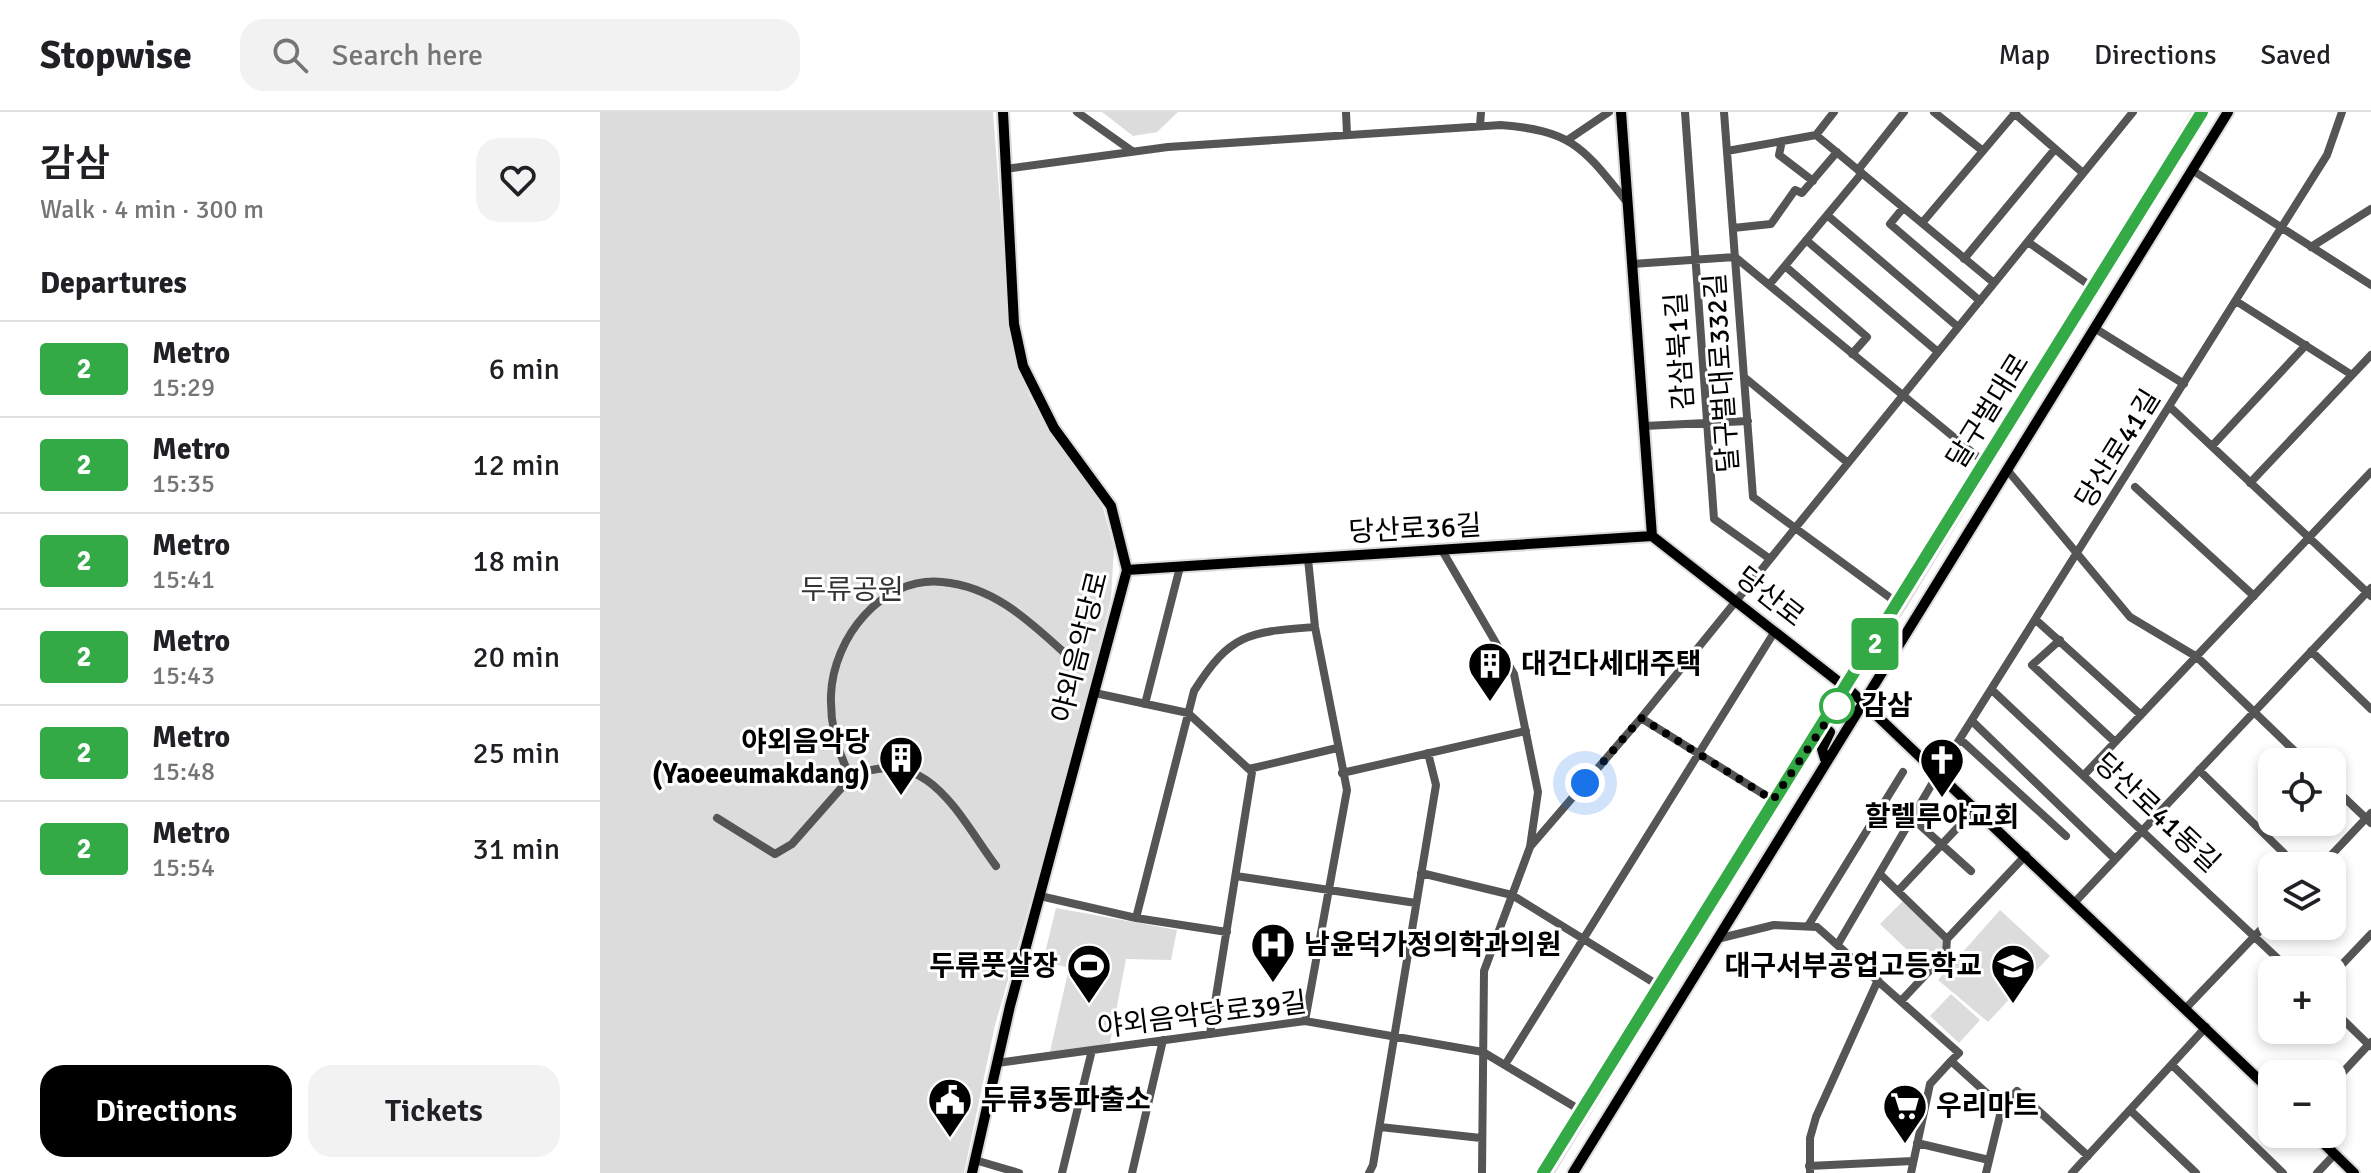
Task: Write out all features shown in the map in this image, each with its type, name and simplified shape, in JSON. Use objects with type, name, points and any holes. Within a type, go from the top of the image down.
[{"type":"main road","name":"야외음악당로","points":[[972,1173],[997,1063],[1127,570],[1111,506],[1054,428],[1023,366],[1014,324],[1003,112]]},
{"type":"main road","points":[[1621,112],[1652,536]]},
{"type":"main road","name":"달구벌대로","points":[[1573,1173],[1825,759],[2009,472],[2228,112]]},
{"type":"main road","name":"달구벌대로","points":[[1547,1173],[1773,800],[1900,605],[2197,113]]},
{"type":"main road","name":"당산로36길","points":[[1127,570],[1443,552],[1652,536]]},
{"type":"main road","name":"당산로","points":[[1652,536],[1863,702],[2258,1078]]},
{"type":"main road","points":[[1822,725],[1830,732],[1822,749],[1825,759]]},
{"type":"main road","points":[[2329,1148],[2354,1173]]},
{"type":"street","points":[[1077,112],[1132,152]]},
{"type":"street","points":[[1346,112],[1347,134]]},
{"type":"street","points":[[1480,126],[1481,112]]},
{"type":"street","points":[[1569,139],[1609,112]]},
{"type":"street","name":"감삼북1길","points":[[1685,112],[1714,519],[1770,559]]},
{"type":"street","points":[[1727,151],[1816,135],[1834,112]]},
{"type":"street","points":[[1769,285],[1827,215],[1904,112]]},
{"type":"street","points":[[1934,112],[1983,151]]},
{"type":"street","points":[[1530,847],[1641,718],[2133,112]]},
{"type":"street","name":"당산로41길","points":[[1939,772],[2327,155],[2342,112]]},
{"type":"street","name":"달구벌대로332길","points":[[1725,113],[1753,497],[1900,605]]},
{"type":"street","points":[[1922,223],[2015,113],[2083,173]]},
{"type":"street","points":[[1005,169],[1132,152],[1347,134],[1480,126],[1525,127],[1569,139],[1587,154],[1627,202]]},
{"type":"street","points":[[1816,135],[1994,283]]},
{"type":"street","points":[[1782,141],[1779,155],[1813,181]]},
{"type":"street","points":[[1964,259],[2055,149]]},
{"type":"street","points":[[1733,228],[1771,224],[1795,190],[1802,193],[1837,152]]},
{"type":"street","points":[[2192,170],[2371,285]]},
{"type":"street","points":[[1903,208],[1890,224],[1980,301]]},
{"type":"street","points":[[2311,247],[2371,209]]},
{"type":"street","points":[[1827,215],[1958,327]]},
{"type":"street","points":[[1806,240],[1938,352]]},
{"type":"street","points":[[2028,242],[2092,287]]},
{"type":"street","points":[[1632,264],[1735,257],[1984,462]]},
{"type":"street","points":[[1785,266],[1867,337],[1852,354]]},
{"type":"street","points":[[2236,301],[2352,375]]},
{"type":"street","points":[[2096,329],[2184,384]]},
{"type":"street","points":[[2212,446],[2306,345]]},
{"type":"street","points":[[2250,483],[2371,355]]},
{"type":"street","points":[[1744,377],[1848,463]]},
{"type":"street","points":[[2075,902],[2370,592],[2170,407]]},
{"type":"street","points":[[1644,426],[1748,421]]},
{"type":"street","points":[[2009,472],[2130,617],[2197,657],[2291,748]]},
{"type":"street","points":[[2084,775],[2371,472]]},
{"type":"street","name":"당산로41길","points":[[2135,487],[2254,596]]},
{"type":"street","points":[[1443,552],[1514,674],[1538,792],[1530,847],[1484,971],[1482,1173]]},
{"type":"street","points":[[1305,1021],[1347,790],[1315,627],[1308,559]]},
{"type":"street","points":[[1145,704],[1180,567]]},
{"type":"street","points":[[851,777],[840,757],[833,727],[831,693],[841,653],[855,627],[873,605],[895,589],[915,581],[943,582],[971,588],[1014,607],[1079,666]]},
{"type":"street","points":[[2036,620],[2141,715]]},
{"type":"street","points":[[1136,918],[1194,691],[1210,666],[1235,643],[1257,631],[1315,627]]},
{"type":"street","points":[[1508,1060],[1775,631]]},
{"type":"street","points":[[2060,640],[2032,665],[2115,742]]},
{"type":"street","points":[[2311,651],[2371,709]]},
{"type":"street","name":"당산로41동길","points":[[1992,690],[2276,956]]},
{"type":"street","points":[[1095,693],[1188,713],[1252,772],[1210,1034]]},
{"type":"street","points":[[1641,718],[1773,800]]},
{"type":"street","points":[[1972,721],[2115,859]]},
{"type":"street","points":[[1342,773],[1526,731]]},
{"type":"street","points":[[1960,739],[2066,836]]},
{"type":"street","points":[[1249,769],[1337,748]]},
{"type":"street","points":[[1369,1173],[1380,1127],[1436,785],[1428,753]]},
{"type":"street","points":[[717,818],[775,854],[792,844],[851,777],[885,766],[913,770],[952,806],[996,866]]},
{"type":"street","points":[[2199,770],[2283,852]]},
{"type":"street","points":[[1808,926],[1903,772]]},
{"type":"street","points":[[1838,944],[1939,772]]},
{"type":"street","points":[[2335,852],[2369,818],[2346,798]]},
{"type":"street","points":[[1898,891],[1976,808]]},
{"type":"street","points":[[1912,818],[1971,871]]},
{"type":"street","points":[[1901,1001],[1946,953],[1947,939],[2026,855]]},
{"type":"street","points":[[1421,873],[1512,895],[1661,987]]},
{"type":"street","points":[[1880,874],[1947,939]]},
{"type":"street","points":[[1236,876],[1416,903]]},
{"type":"street","points":[[1040,896],[1136,918],[1227,932]]},
{"type":"street","points":[[1716,939],[1774,925],[1817,927],[1959,1053],[1930,1084],[1911,1173]]},
{"type":"street","points":[[2186,1008],[2258,933]]},
{"type":"street","points":[[2346,960],[2371,934]]},
{"type":"street","points":[[1878,980],[1816,1117],[1810,1170],[1913,1161]]},
{"type":"street","name":"야외음악당로39길","points":[[997,1063],[1305,1021],[1483,1052],[1585,1113]]},
{"type":"street","points":[[2346,1022],[2370,1044],[2346,1069]]},
{"type":"street","points":[[2072,1173],[2206,1027]]},
{"type":"street","points":[[1132,1173],[1163,1040]]},
{"type":"street","points":[[1062,1173],[1092,1050]]},
{"type":"street","points":[[1951,1061],[2002,1107]]},
{"type":"street","points":[[2172,1065],[2283,1173]]},
{"type":"street","points":[[1986,1173],[2002,1107],[2017,1091],[2088,1156]]},
{"type":"street","points":[[2130,1110],[2193,1172]]},
{"type":"street","points":[[1380,1127],[1481,1138]]},
{"type":"street","points":[[1917,1143],[1989,1160]]},
{"type":"street","points":[[2317,1173],[2335,1154]]},
{"type":"street","points":[[975,1160],[1019,1173]]},
{"type":"green space","name":"두류공원","points":[[600,112],[993,112],[1009,322],[1018,365],[1029,395],[1049,432],[1082,473],[1103,508],[1114,547],[1111,599],[1068,772],[995,1025],[964,1173],[600,1173]]},
{"type":"green space","points":[[1102,112],[1178,112],[1157,132],[1133,136]]},
{"type":"green space","points":[[1905,899],[1947,939],[1946,953],[1929,971],[1880,924]]},
{"type":"green space","name":"두류풋살장","points":[[1056,908],[1177,930],[1171,960],[1126,959],[1110,1043],[1049,1056],[1069,968],[1043,961]]},
{"type":"green space","points":[[2000,910],[2050,956],[1988,1022],[1938,980]]},
{"type":"green space","points":[[1951,994],[1980,1020],[1959,1043],[1930,1016]]},
{"type":"metro line","name":"2","points":[[1543,1173],[2202,112]]},
{"type":"place","name":"대건다세대주택","points":[[1490,703]]},
{"type":"place","name":"감삼","points":[[1837,706]]},
{"type":"place","name":"야외음악당 (Yaoeeumakdang)","points":[[901,797]]},
{"type":"place","name":"할렐루야교회","points":[[1942,799]]},
{"type":"place","name":"남윤덕가정의학과의원","points":[[1273,984]]},
{"type":"place","name":"두류풋살장","points":[[1089,1005]]},
{"type":"place","name":"대구서부공업고등학교","points":[[2013,1005]]},
{"type":"place","name":"두류3동파출소","points":[[950,1139]]},
{"type":"place","name":"우리마트","points":[[1905,1145]]},
{"type":"route","points":[[1585,783],[1641,718],[1773,800],[1837,706]]}]
